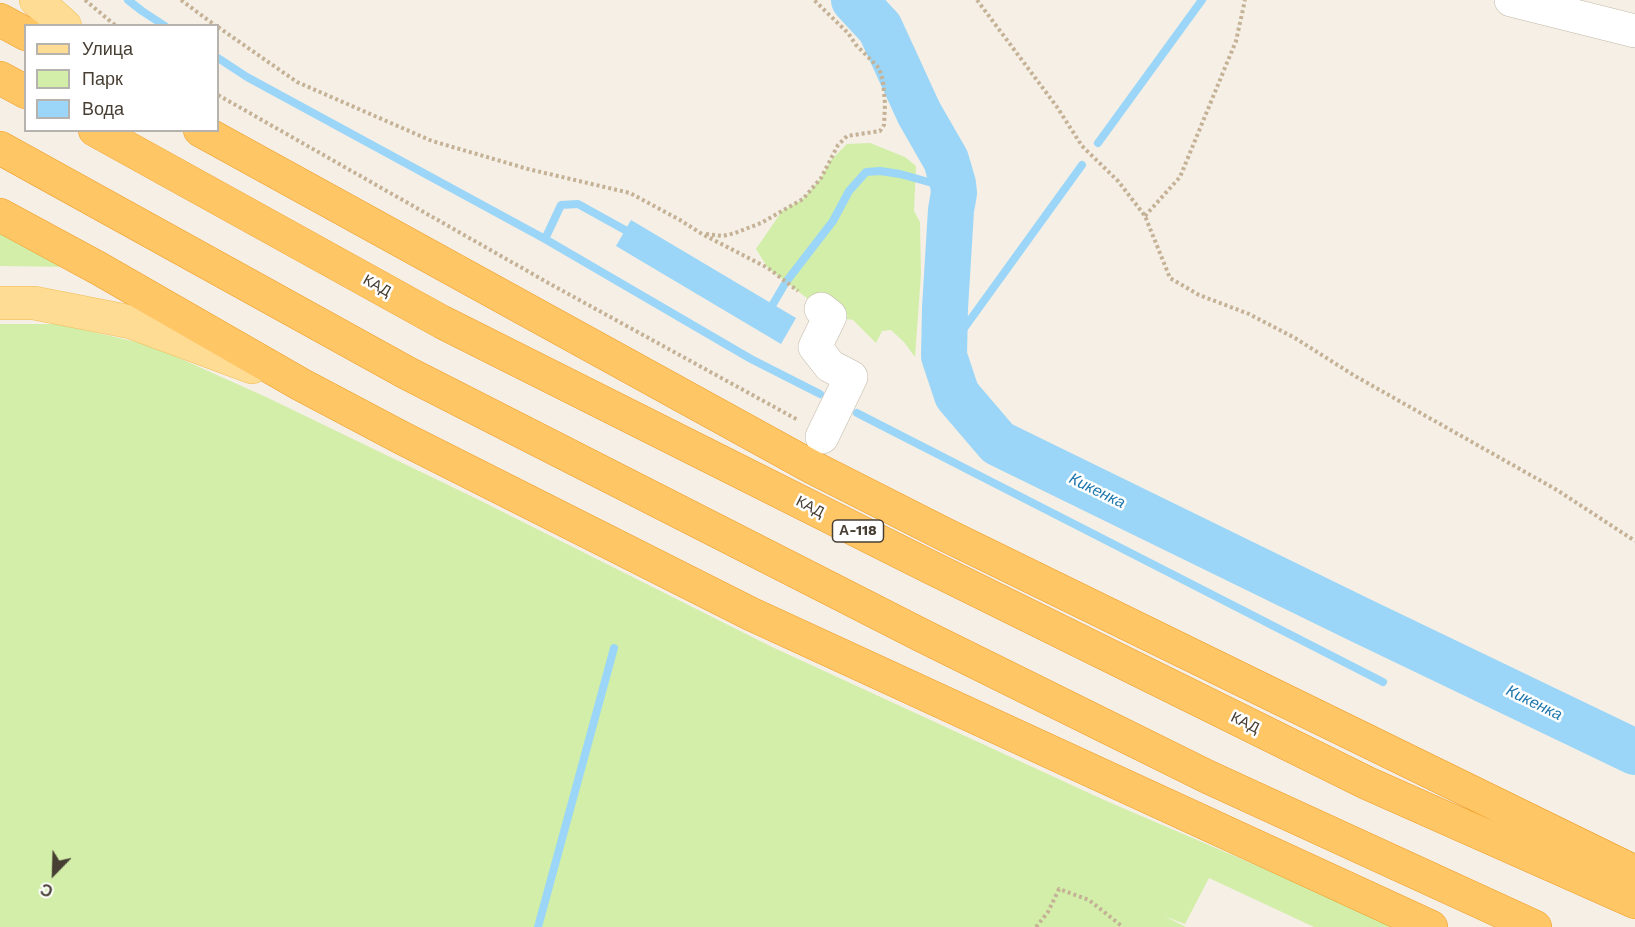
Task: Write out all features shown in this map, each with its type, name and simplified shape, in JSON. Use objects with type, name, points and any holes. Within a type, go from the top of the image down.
[{"type":"highway","points":[[0,20],[24,33]]},
{"type":"highway","points":[[0,78],[24,91]]},
{"type":"highway","name":"КАД","points":[[99,132],[442,322],[904,554],[1367,783],[1635,902]]},
{"type":"highway","points":[[204,132],[812,467],[946,535],[1635,872]]},
{"type":"highway","points":[[0,148],[407,373],[912,630],[1208,777],[1534,927]]},
{"type":"highway","points":[[0,215],[98,268],[300,384],[751,614],[1431,927]]},
{"type":"main road","points":[[36,0],[63,24]]},
{"type":"main road","points":[[0,303],[34,303],[132,322],[300,384]]},
{"type":"street","points":[[1511,0],[1635,31]]},
{"type":"street","points":[[821,309],[830,316],[815,347],[830,366],[851,377],[822,437]]},
{"type":"path","points":[[85,0],[114,24]]},
{"type":"path","points":[[181,0],[214,24]]},
{"type":"path","points":[[702,234],[723,236],[735,234],[762,223],[803,199],[822,178],[842,140],[847,136],[880,131],[884,125],[883,81],[879,68],[856,45],[849,33],[814,0]]},
{"type":"path","points":[[977,0],[1056,107],[1082,147],[1118,181],[1145,216],[1170,278],[1199,295],[1249,314],[1295,338],[1355,376],[1557,490],[1635,541]]},
{"type":"path","points":[[1145,216],[1180,177],[1236,41],[1245,0]]},
{"type":"path","points":[[219,27],[297,82],[432,141],[528,170],[630,193],[768,268],[793,287]]},
{"type":"path","points":[[219,96],[562,291],[793,417],[822,437]]},
{"type":"path","points":[[1035,927],[1048,912],[1059,889],[1089,900],[1123,927]]},
{"type":"green space","points":[[870,143],[905,157],[916,166],[914,211],[920,222],[921,274],[915,357],[891,330],[882,331],[876,343],[853,320],[830,316],[768,268],[756,249],[782,211],[803,199],[821,178],[831,160],[847,144]]},
{"type":"green space","points":[[0,225],[77,267],[0,266]]},
{"type":"green space","points":[[0,324],[58,324],[150,345],[266,397],[479,500],[772,647],[1104,800],[1400,927],[1314,927],[1209,878],[1185,924],[1164,916],[1186,927],[0,927]]},
{"type":"water","points":[[631,220],[796,318],[781,344],[616,246]]},
{"type":"waterway","points":[[128,0],[162,24]]},
{"type":"waterway","name":"Кикенка","points":[[854,0],[880,28],[919,113],[946,160],[954,193],[951,210],[944,356],[957,395],[998,443],[1635,752]]},
{"type":"waterway","points":[[1098,143],[1202,0]]},
{"type":"waterway","points":[[219,59],[247,77],[545,239]]},
{"type":"waterway","points":[[944,356],[1082,165]]},
{"type":"waterway","points":[[773,304],[786,282],[833,221],[849,191],[866,172],[880,171],[936,184],[953,184]]},
{"type":"waterway","points":[[625,230],[578,204],[561,205],[545,239],[751,359],[820,394]]},
{"type":"waterway","points":[[857,413],[1383,682]]},
{"type":"waterway","points":[[538,927],[614,648]]}]
